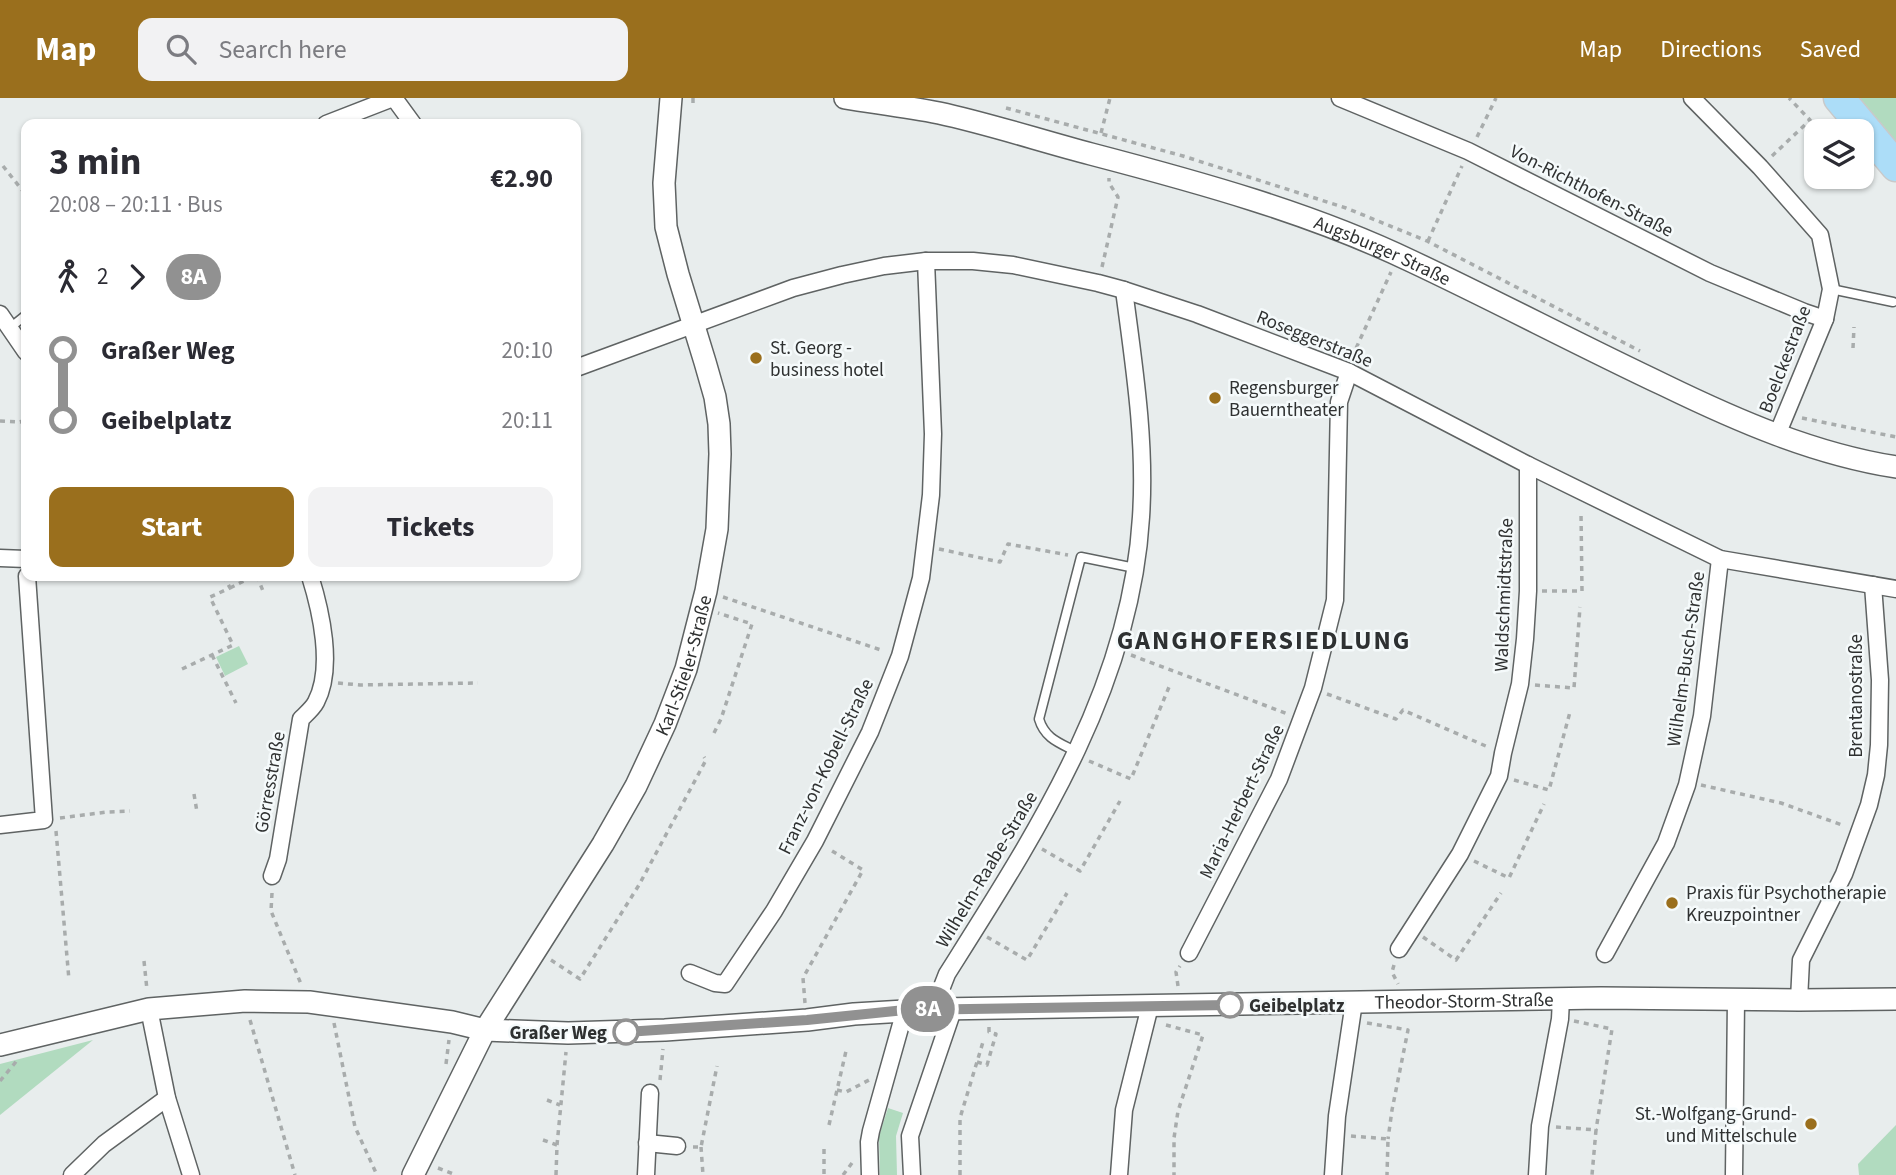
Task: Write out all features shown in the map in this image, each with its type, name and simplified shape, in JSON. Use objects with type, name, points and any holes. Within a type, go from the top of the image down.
[{"type":"highway","points":[[1839,98],[1896,166]]},
{"type":"street","points":[[339,119],[393,98],[409,119]]},
{"type":"street","name":"Karl-Stieler-Straße","points":[[413,1175],[485,1030],[603,844],[636,786],[665,724],[685,669],[704,599],[717,529],[719,424],[712,385],[666,227],[664,183],[671,98]]},
{"type":"street","name":"Augsburger Straße","points":[[845,98],[940,113],[1249,199],[1339,231],[1409,260],[1718,411],[1822,451],[1896,467]]},
{"type":"street","name":"Von-Richthofen-Straße","points":[[1340,98],[1468,151],[1710,274],[1825,319]]},
{"type":"street","name":"Boelckestraße","points":[[1692,98],[1760,167],[1820,235],[1831,289],[1825,319],[1777,435]]},
{"type":"street","name":"Roseggerstraße","points":[[581,366],[793,288],[884,266],[926,261],[973,261],[1013,265],[1124,290],[1197,314],[1349,372],[1528,465],[1720,559],[1896,589]]},
{"type":"street","name":"Franz-von-Kobell-Straße","points":[[690,973],[725,984],[774,911],[815,841],[870,732],[900,656],[921,578],[931,495],[933,434],[926,261]]},
{"type":"street","name":"Wilhelm-Raabe-Straße","points":[[946,1009],[939,997],[947,974],[1029,841],[1076,754],[1100,700],[1128,609],[1141,518],[1140,424],[1124,290]]},
{"type":"street","points":[[0,314],[21,344]]},
{"type":"street","name":"Maria-Herbert-Straße","points":[[1189,953],[1279,779],[1313,688],[1335,600],[1339,402],[1349,372]]},
{"type":"street","name":"Waldschmidtstraße","points":[[1399,949],[1460,854],[1499,776],[1520,684],[1525,639],[1528,591],[1528,465]]},
{"type":"street","points":[[0,558],[21,559]]},
{"type":"street","name":"Wilhelm-Busch-Straße","points":[[1605,954],[1666,843],[1688,782],[1702,716],[1720,559]]},
{"type":"street","points":[[0,825],[44,820],[27,581]]},
{"type":"street","name":"Görresstraße","points":[[272,876],[278,859],[301,719],[316,703],[322,681],[325,640],[311,581]]},
{"type":"street","name":"Brentanostraße","points":[[1799,1000],[1801,960],[1844,874],[1860,832],[1876,775],[1880,680],[1873,585]]},
{"type":"street","name":"Theodor-Storm-Straße","points":[[485,1030],[568,1033],[666,1030],[946,1009],[1148,1013],[1180,1006],[1353,1011],[1406,1001],[1561,1009],[1736,1000],[1896,999]]},
{"type":"street","points":[[1734,1175],[1736,1000]]},
{"type":"street","points":[[0,1045],[149,1009],[245,1001],[309,1002],[452,1022],[485,1030]]},
{"type":"street","points":[[149,1009],[167,1098],[191,1175]]},
{"type":"street","points":[[912,1175],[911,1136],[946,1009]]},
{"type":"street","points":[[1537,1175],[1540,1126],[1561,1009]]},
{"type":"street","points":[[870,1175],[871,1131],[905,1010]]},
{"type":"street","points":[[1333,1175],[1335,1135],[1353,1011]]},
{"type":"street","points":[[1119,1175],[1125,1110],[1148,1013]]},
{"type":"street","points":[[646,1175],[650,1093]]},
{"type":"street","points":[[72,1175],[104,1144],[167,1098]]},
{"type":"street","points":[[647,1143],[677,1146]]},
{"type":"lane","points":[[1831,289],[1893,302]]},
{"type":"lane","points":[[11,327],[21,319]]},
{"type":"lane","points":[[1076,754],[1047,736],[1039,719],[1081,557],[1135,568]]},
{"type":"path","points":[[1094,155],[1110,98]]},
{"type":"path","points":[[1349,372],[1349,362],[1393,268],[1423,251],[1468,151],[1496,98]]},
{"type":"path","points":[[1760,167],[1810,120],[1789,98]]},
{"type":"path","points":[[3,166],[21,189]]},
{"type":"path","points":[[1098,283],[1118,197]]},
{"type":"path","points":[[1853,348],[1854,327]]},
{"type":"path","points":[[1786,415],[1896,437]]},
{"type":"path","points":[[0,421],[21,422]]},
{"type":"path","points":[[1528,591],[1582,590],[1581,513]]},
{"type":"path","points":[[925,546],[1000,562],[1008,544],[1081,557]]},
{"type":"path","points":[[226,581],[230,588]]},
{"type":"path","points":[[182,669],[233,645],[211,597],[245,581]]},
{"type":"path","points":[[258,581],[263,591]]},
{"type":"path","points":[[704,599],[900,656]]},
{"type":"path","points":[[704,599],[752,624],[714,733]]},
{"type":"path","points":[[1520,684],[1574,688],[1580,607]]},
{"type":"path","points":[[1117,650],[1303,719]]},
{"type":"path","points":[[212,655],[236,703]]},
{"type":"path","points":[[322,681],[360,685],[478,683]]},
{"type":"path","points":[[1076,754],[1131,779],[1169,687]]},
{"type":"path","points":[[1313,688],[1396,719],[1403,710],[1503,753]]},
{"type":"path","points":[[1499,776],[1549,790],[1570,712]]},
{"type":"path","points":[[536,950],[580,979],[647,871],[706,760],[704,757]]},
{"type":"path","points":[[1688,782],[1781,803],[1860,832]]},
{"type":"path","points":[[194,794],[197,812]]},
{"type":"path","points":[[1029,841],[1080,871],[1120,801]]},
{"type":"path","points":[[1460,854],[1509,878],[1544,804]]},
{"type":"path","points":[[44,820],[130,811]]},
{"type":"path","points":[[44,820],[56,831],[69,980]]},
{"type":"path","points":[[807,1020],[803,978],[863,870],[815,841]]},
{"type":"path","points":[[272,876],[271,911],[309,1002]]},
{"type":"path","points":[[1412,930],[1456,960],[1501,893]]},
{"type":"path","points":[[975,929],[1027,960],[1067,894]]},
{"type":"path","points":[[1399,949],[1392,972],[1406,1001]]},
{"type":"path","points":[[1180,1006],[1177,972],[1189,953]]},
{"type":"path","points":[[144,961],[149,1009]]},
{"type":"path","points":[[245,1001],[295,1175]]},
{"type":"path","points":[[330,1005],[355,1127],[377,1175]]},
{"type":"path","points":[[977,1062],[987,1065],[996,1034],[989,1032],[991,1009]]},
{"type":"path","points":[[1561,1009],[1612,1029],[1596,1130],[1592,1175]]},
{"type":"path","points":[[1353,1011],[1408,1030],[1392,1110],[1387,1175]]},
{"type":"path","points":[[1148,1013],[1203,1035],[1178,1111],[1174,1138],[1174,1175]]},
{"type":"path","points":[[650,1093],[650,1089],[659,1090],[666,1030]]},
{"type":"path","points":[[556,1175],[559,1081],[568,1033]]},
{"type":"path","points":[[960,1175],[960,1118],[983,1042]]},
{"type":"path","points":[[829,1125],[846,1051]]},
{"type":"path","points":[[703,1175],[701,1147],[717,1066]]},
{"type":"path","points":[[837,1090],[846,1092],[886,1072]]},
{"type":"path","points":[[547,1100],[560,1104]]},
{"type":"path","points":[[1540,1126],[1596,1130]]},
{"type":"path","points":[[1335,1135],[1388,1139]]},
{"type":"path","points":[[543,1140],[557,1145]]},
{"type":"path","points":[[677,1146],[701,1147]]},
{"type":"path","points":[[824,1149],[824,1175]]},
{"type":"green space","points":[[1854,98],[1896,98],[1896,150],[1874,123],[1874,119],[1871,119]]},
{"type":"green space","points":[[239,646],[248,664],[225,676],[216,657]]},
{"type":"green space","points":[[93,1040],[0,1115],[0,1064]]},
{"type":"green space","points":[[888,1108],[903,1113],[896,1136],[897,1175],[880,1175],[879,1136]]},
{"type":"green space","points":[[1896,1125],[1896,1175],[1859,1175],[1858,1164]]},
{"type":"bus line","name":"8A","points":[[626,1032],[807,1020],[905,1010],[1230,1005]]},
{"type":"place","name":"St. Georg - business hotel","points":[[756,358]]},
{"type":"place","name":"Regensburger Bauerntheater","points":[[1215,398]]},
{"type":"place","name":"Praxis für Psychotherapie Kreuzpointner","points":[[1672,903]]},
{"type":"place","name":"Geibelplatz","points":[[1230,1005]]},
{"type":"place","name":"Graßer Weg","points":[[626,1032]]},
{"type":"place","name":"St.-Wolfgang-Grund- und Mittelschule","points":[[1811,1124]]},
{"type":"district","name":"GANGHOFERSIEDLUNG","points":[[1264,640]]}]
